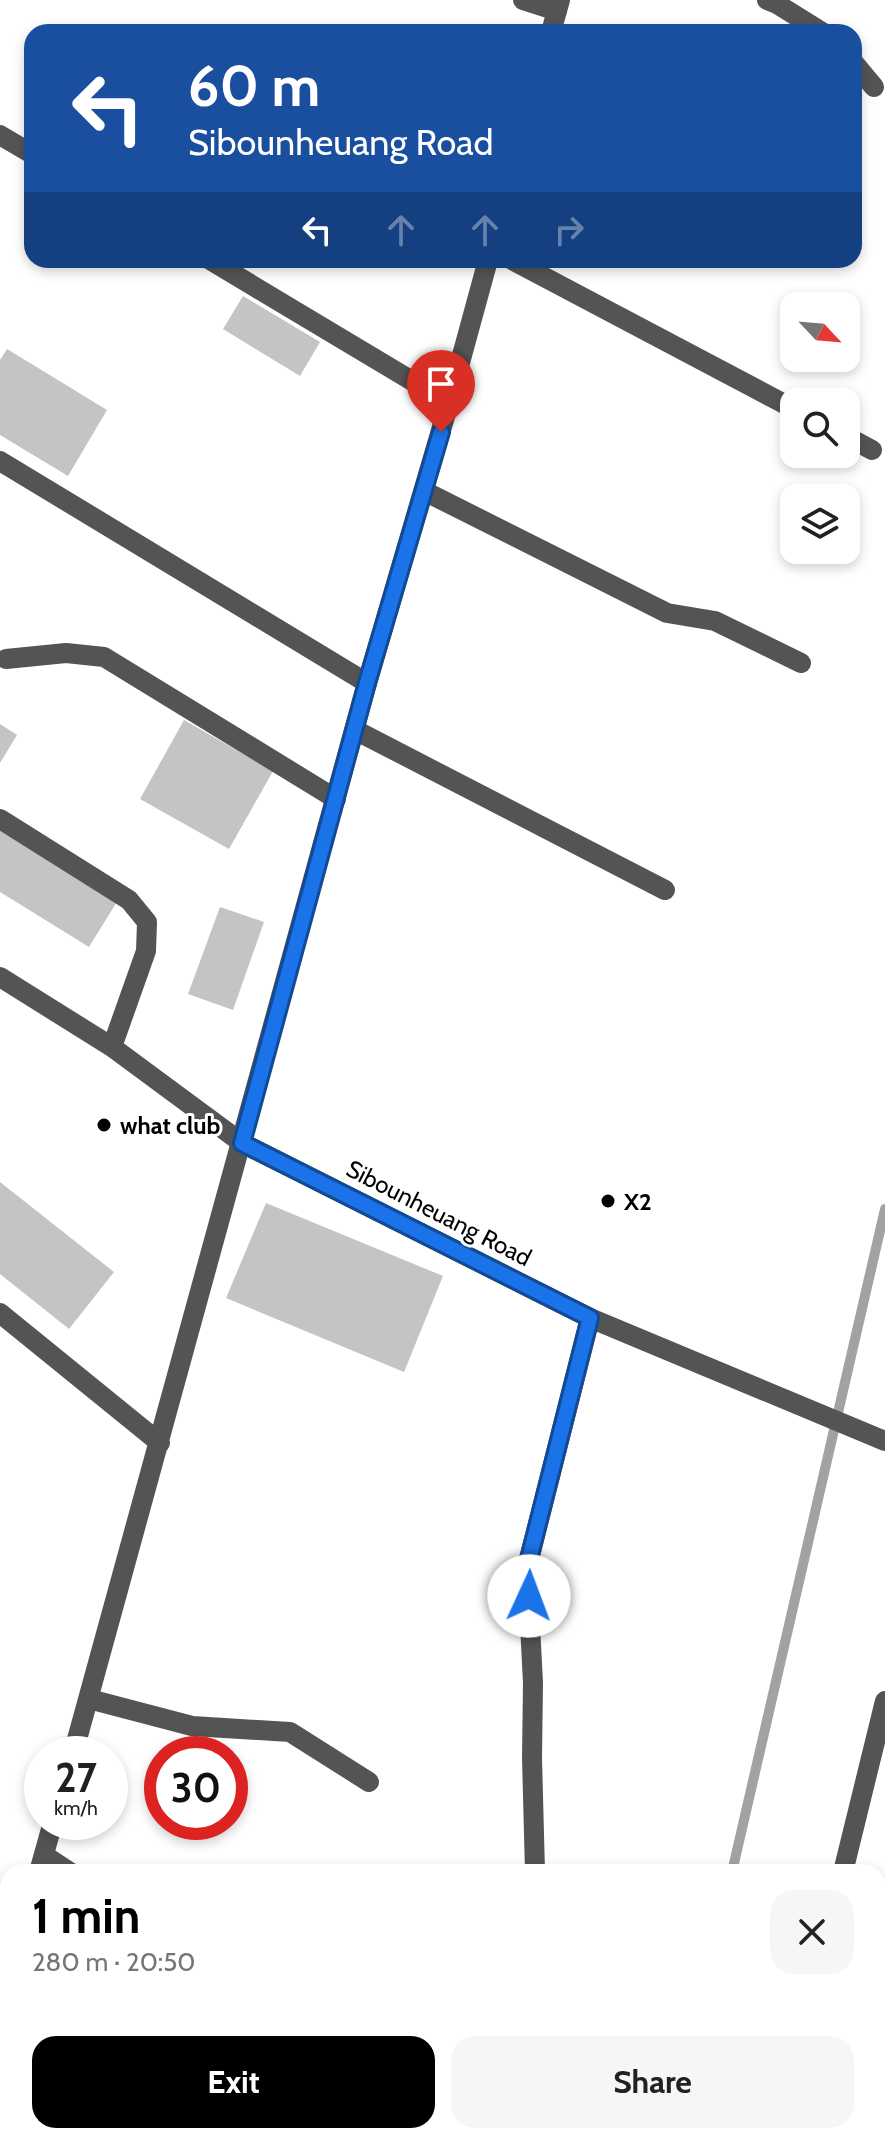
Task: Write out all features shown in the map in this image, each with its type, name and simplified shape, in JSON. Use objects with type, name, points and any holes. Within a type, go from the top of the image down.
[{"type":"street","points":[[523,0],[558,5]]},
{"type":"street","points":[[767,0],[808,24]]},
{"type":"street","points":[[862,73],[874,87]]},
{"type":"street","points":[[0,135],[24,149]]},
{"type":"street","points":[[223,268],[449,403]]},
{"type":"street","points":[[78,1736],[367,683],[486,268]]},
{"type":"street","points":[[527,268],[780,402]]},
{"type":"street","points":[[860,444],[872,450]]},
{"type":"street","points":[[0,461],[367,683]]},
{"type":"street","points":[[424,491],[667,613],[715,621],[801,663]]},
{"type":"street","points":[[6,659],[66,653],[104,657],[336,799]]},
{"type":"street","points":[[355,730],[665,890]]},
{"type":"street","points":[[0,819],[129,900],[147,922],[146,951],[112,1047]]},
{"type":"street","name":"Sibounheuang Road","points":[[0,977],[112,1047],[242,1143],[590,1318],[885,1441]]},
{"type":"street","points":[[0,1313],[160,1443]]},
{"type":"street","points":[[535,1864],[533,1683],[527,1567],[590,1318]]},
{"type":"street","points":[[89,1699],[192,1726],[290,1732],[369,1782]]},
{"type":"street","points":[[845,1864],[885,1701]]},
{"type":"street","points":[[41,1863],[48,1840]]},
{"type":"building","points":[[243,296],[320,342],[300,376],[223,329]]},
{"type":"building","points":[[7,349],[107,410],[68,476],[0,435],[0,360]]},
{"type":"building","points":[[184,720],[273,771],[229,849],[140,799]]},
{"type":"building","points":[[0,724],[17,735],[0,763]]},
{"type":"building","points":[[0,827],[118,900],[89,947],[0,892]]},
{"type":"building","points":[[220,907],[264,922],[233,1010],[188,994]]},
{"type":"building","points":[[0,1182],[114,1272],[69,1329],[0,1274]]},
{"type":"building","points":[[266,1203],[443,1276],[404,1372],[226,1298]]},
{"type":"waterway","points":[[734,1864],[885,1209]]},
{"type":"place","name":"what club","points":[[104,1125]]},
{"type":"place","name":"X2","points":[[608,1201]]},
{"type":"route","points":[[441,432],[367,683],[242,1143],[590,1318],[527,1567],[529,1596]]}]
